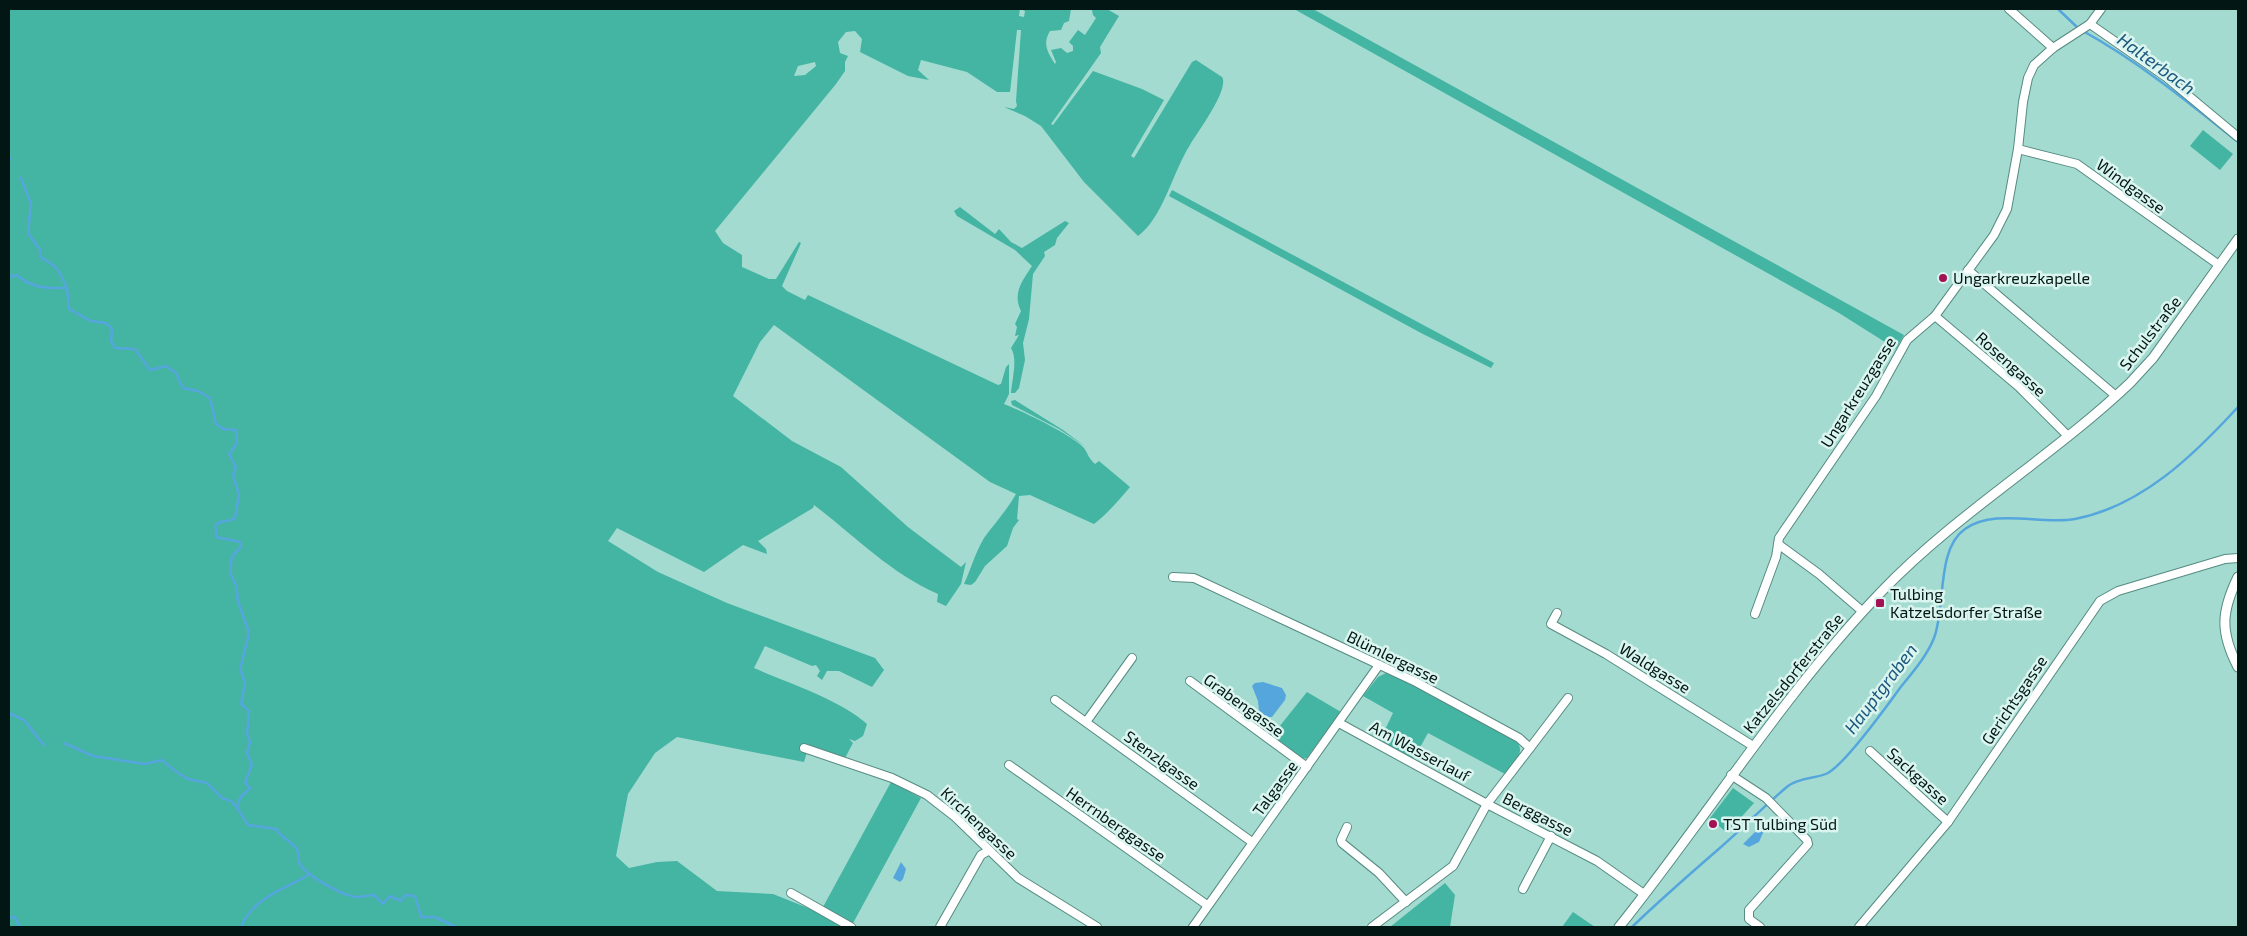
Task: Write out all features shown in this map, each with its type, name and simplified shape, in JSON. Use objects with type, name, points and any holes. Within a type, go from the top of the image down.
[{"type":"street","points":[[2009,9],[2052,48]]},
{"type":"street","name":"Ungarkreuzgasse","points":[[1755,614],[1779,538],[1876,396],[1907,340],[1935,316],[1994,235],[2007,209],[2018,149],[2023,102],[2028,78],[2034,66],[2052,48],[2085,28],[2101,9]]},
{"type":"street","points":[[2085,28],[2166,77],[2238,137]]},
{"type":"street","name":"Windgasse","points":[[2018,149],[2077,164],[2219,265]]},
{"type":"street","name":"Schulstraße","points":[[2025,469],[2116,396],[2153,358],[2238,239]]},
{"type":"street","points":[[1968,270],[2116,396]]},
{"type":"street","name":"Rosengasse","points":[[1935,316],[2020,387],[2067,435]]},
{"type":"street","name":"Katzelsdorferstraße","points":[[1619,927],[1753,746],[1862,611],[1922,551],[2025,469]]},
{"type":"street","points":[[1778,544],[1819,574],[1862,611]]},
{"type":"street","name":"Gerichtsgasse","points":[[1859,927],[1948,822],[2100,600],[2118,591],[2225,559],[2238,558]]},
{"type":"street","name":"Blümlergasse","points":[[1173,577],[1194,578],[1416,682],[1511,734],[1530,748]]},
{"type":"street","points":[[2238,577],[2228,601],[2224,627],[2228,644],[2238,667]]},
{"type":"street","name":"Waldgasse","points":[[1557,612],[1551,624],[1606,654],[1753,746]]},
{"type":"street","points":[[1086,722],[1132,658]]},
{"type":"street","name":"Talgasse","points":[[1193,927],[1379,665]]},
{"type":"street","name":"Grabengasse","points":[[1190,681],[1307,767]]},
{"type":"street","points":[[1487,804],[1568,698]]},
{"type":"street","name":"Stenzlgasse","points":[[1055,700],[1252,842]]},
{"type":"street","name":"Am Wasserlauf","points":[[1339,723],[1487,804]]},
{"type":"street","name":"Kirchengasse","points":[[804,748],[892,778],[927,795],[954,816],[1018,878],[1097,927]]},
{"type":"street","name":"Sackgasse","points":[[1870,752],[1948,822]]},
{"type":"street","name":"Herrnberggasse","points":[[1009,765],[1207,905]]},
{"type":"street","points":[[1731,775],[1766,798],[1807,840],[1808,844],[1749,910],[1749,919],[1760,927]]},
{"type":"street","name":"Berggasse","points":[[1372,927],[1453,866],[1487,804],[1597,860],[1644,894]]},
{"type":"street","points":[[1347,827],[1341,840],[1342,843],[1379,873],[1406,902]]},
{"type":"street","points":[[1523,889],[1551,836]]},
{"type":"street","points":[[940,927],[980,855],[988,851]]},
{"type":"street","points":[[790,893],[851,927]]},
{"type":"green space","points":[[9,9],[1020,9],[1071,9],[1069,21],[1064,23],[1061,30],[1050,31],[1046,40],[1050,56],[1055,64],[1056,62],[1051,50],[1061,48],[1067,53],[1073,51],[1073,46],[1069,42],[1078,30],[1085,35],[1096,18],[1092,10],[1107,9],[1119,16],[1100,47],[1101,53],[1051,124],[1053,125],[1093,71],[1142,89],[1164,100],[1131,156],[1134,158],[1192,62],[1196,60],[1222,77],[1221,91],[1212,111],[1184,156],[1154,218],[1138,236],[1084,182],[1041,126],[1025,116],[1004,107],[1014,109],[1017,106],[1021,30],[1017,30],[1010,92],[997,92],[967,72],[921,60],[918,70],[929,80],[908,76],[860,52],[862,39],[855,31],[846,32],[838,42],[840,53],[848,56],[845,62],[845,71],[715,231],[723,243],[742,255],[742,267],[769,279],[776,279],[799,242],[801,243],[782,286],[787,291],[805,300],[808,295],[998,385],[1001,384],[1006,367],[1009,364],[1009,394],[1004,404],[1069,437],[1084,448],[1095,464],[1099,461],[1130,487],[1108,512],[1094,524],[1030,495],[1019,496],[1017,519],[1019,520],[1013,528],[1007,546],[985,566],[975,582],[971,585],[964,584],[984,538],[1016,494],[990,482],[774,325],[760,342],[733,396],[792,441],[841,467],[908,527],[961,567],[966,562],[961,584],[946,606],[937,602],[938,594],[888,565],[814,505],[813,508],[758,541],[766,549],[767,554],[743,545],[704,572],[617,528],[608,541],[658,572],[727,603],[875,658],[884,670],[872,687],[839,671],[827,671],[822,680],[817,676],[820,671],[816,665],[812,666],[765,646],[754,668],[814,693],[856,715],[867,724],[863,736],[855,741],[849,739],[853,743],[845,758],[809,745],[804,762],[677,737],[655,753],[628,794],[616,856],[629,868],[657,862],[677,861],[717,891],[773,894],[818,912],[843,927],[9,927]],"holes":[[[1020,9],[1025,11],[1024,17],[1019,16]],[[815,62],[816,66],[805,75],[794,76],[798,66]]]},
{"type":"green space","points":[[1294,9],[1313,9],[1904,335],[1896,349],[1839,313]]},
{"type":"green space","points":[[2203,130],[2233,154],[2220,170],[2190,146]]},
{"type":"green space","points":[[1172,190],[1494,363],[1491,368],[1421,333],[1169,196]]},
{"type":"green space","points":[[960,207],[995,234],[999,229],[1011,242],[1022,248],[1065,221],[1069,223],[1057,238],[1055,245],[1044,252],[1045,256],[1033,274],[1029,319],[1023,343],[1025,360],[1019,388],[1015,393],[1011,393],[1014,358],[1011,348],[1019,335],[1015,336],[1017,327],[1015,324],[1021,311],[1018,293],[1022,282],[1032,266],[1015,250],[957,216],[954,211]]},
{"type":"green space","points":[[1015,400],[1063,430],[1086,447],[1059,429],[1012,405],[1011,401]]},
{"type":"green space","points":[[1386,673],[1399,677],[1515,739],[1520,748],[1516,761],[1505,774],[1428,733],[1413,760],[1380,740],[1393,713],[1363,696],[1378,677]]},
{"type":"green space","points":[[1307,692],[1341,712],[1307,758],[1302,759],[1271,737]]},
{"type":"green space","points":[[891,782],[921,798],[852,925],[823,907]]},
{"type":"green space","points":[[1733,788],[1754,803],[1727,833],[1710,818]]},
{"type":"green space","points":[[1445,883],[1455,895],[1450,927],[1390,927]]},
{"type":"green space","points":[[1573,912],[1595,927],[1562,927]]},
{"type":"water","points":[[1263,682],[1282,688],[1286,695],[1285,700],[1272,717],[1267,717],[1259,711],[1258,701],[1252,686],[1255,683]]},
{"type":"water","points":[[1763,824],[1765,828],[1759,842],[1749,847],[1743,844]]},
{"type":"water","points":[[901,862],[906,869],[900,882],[893,878]]},
{"type":"waterway","name":"Halterbach","points":[[2058,9],[2078,28]]},
{"type":"waterway","name":"Halterbach","points":[[2083,31],[2143,69],[2182,97],[2238,142]]},
{"type":"waterway","points":[[21,178],[31,204],[28,233],[40,250],[41,257],[57,268],[67,288]]},
{"type":"waterway","points":[[9,277],[17,275],[28,283],[40,287],[67,288],[69,309],[91,321],[106,323],[112,329],[111,341],[115,348],[135,349],[150,370],[166,366],[176,373],[183,388],[198,391],[210,398],[216,424],[223,429],[236,430],[237,443],[229,454],[236,467],[233,475],[239,495],[235,518],[216,524],[216,537],[240,542],[241,547],[232,556],[230,573],[236,585],[238,601],[249,633],[240,669],[245,683],[241,704],[249,711],[247,734],[250,742],[247,753],[252,765],[245,782],[250,788],[240,798],[237,808],[248,825],[276,829],[297,850],[298,860],[302,867],[316,879],[335,889],[358,897],[374,895],[383,904],[390,896],[401,901],[405,895],[415,896],[421,917],[435,917],[456,927]]},
{"type":"waterway","name":"Hauptgraben","points":[[1632,927],[1788,786],[1798,781],[1828,773],[1845,758],[1919,664],[1931,645],[1938,625],[1943,579],[1950,550],[1956,538],[1965,529],[1990,519],[2075,519],[2123,503],[2144,491],[2185,460],[2238,407]]},
{"type":"waterway","points":[[9,713],[24,720],[44,745]]},
{"type":"waterway","points":[[64,743],[93,756],[145,764],[162,760],[188,779],[207,783],[222,798],[231,801],[237,808]]},
{"type":"waterway","points":[[241,927],[253,908],[262,901],[280,889],[310,874]]},
{"type":"waterway","points":[[9,918],[15,917],[20,927]]},
{"type":"place","name":"Ungarkreuzkapelle","points":[[1943,278]]},
{"type":"place","name":"Tulbing Katzelsdorfer Straße","points":[[1880,603]]},
{"type":"place","name":"TST Tulbing Süd","points":[[1713,824]]}]
